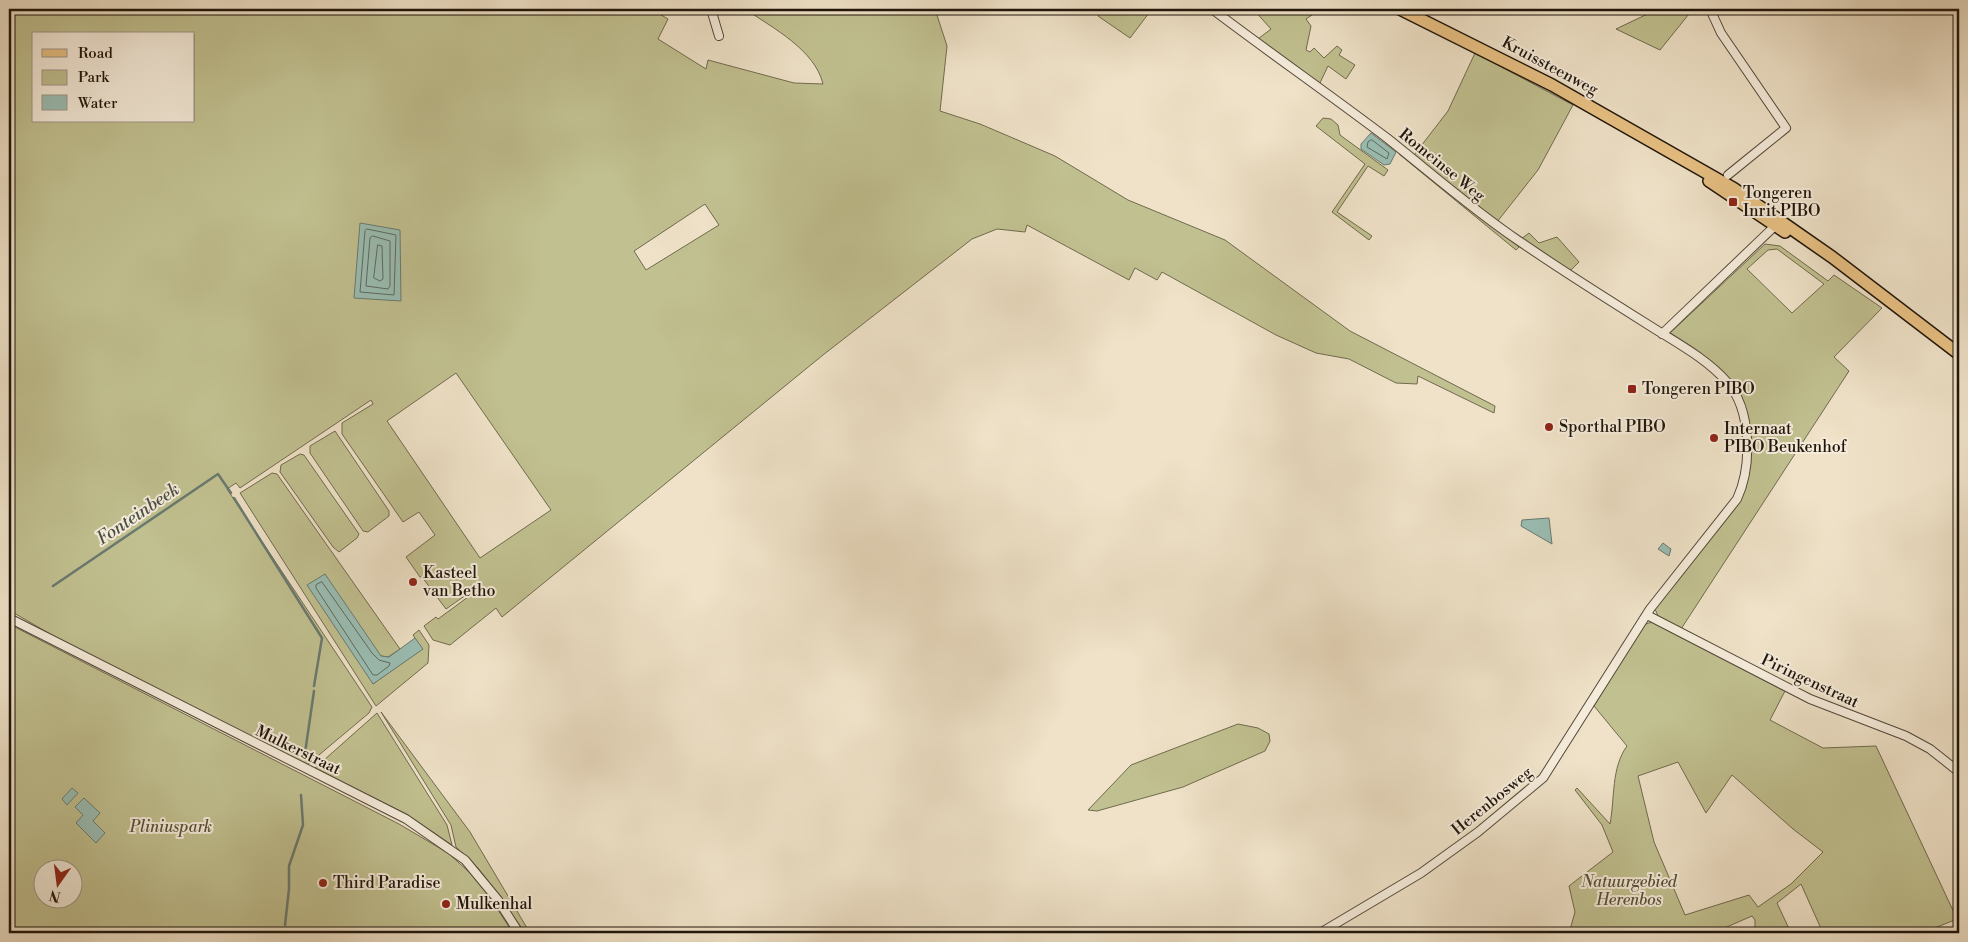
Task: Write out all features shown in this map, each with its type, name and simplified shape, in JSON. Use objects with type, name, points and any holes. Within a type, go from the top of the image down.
[{"type":"main road","name":"Kruissteenweg","points":[[1400,9],[1552,84],[1680,159],[1727,184],[1959,354]]},
{"type":"street","points":[[711,9],[719,36]]},
{"type":"street","name":"Romeinse Weg","points":[[1212,9],[1387,139],[1489,220],[1662,334],[1693,352],[1728,383],[1741,406],[1746,458],[1743,487],[1737,499],[1647,615]]},
{"type":"street","points":[[1710,9],[1721,33],[1786,128],[1728,175]]},
{"type":"street","points":[[1662,334],[1778,223]]},
{"type":"street","name":"Piringenstraat","points":[[1647,615],[1810,699],[1906,736],[1930,749],[1959,772]]},
{"type":"street","name":"Herenbosweg","points":[[1320,933],[1422,873],[1478,832],[1537,783],[1552,766],[1647,615]]},
{"type":"street","name":"Mulkerstraat","points":[[9,618],[406,819],[466,860],[493,893],[519,933]]},
{"type":"green space","points":[[25,9],[651,9],[668,19],[658,39],[706,69],[708,60],[794,83],[823,84],[818,72],[802,50],[780,32],[745,9],[770,9],[781,13],[784,9],[935,9],[947,46],[940,111],[980,124],[1055,156],[1128,200],[1225,240],[1350,331],[1495,406],[1494,413],[1418,376],[1417,384],[1396,383],[1349,359],[1316,353],[1276,335],[1162,272],[1157,280],[1135,268],[1129,280],[1027,225],[1025,232],[997,229],[972,239],[823,355],[502,617],[496,608],[450,645],[433,640],[424,626],[436,617],[438,619],[468,597],[466,595],[446,609],[422,577],[420,577],[406,557],[435,535],[419,512],[403,522],[342,434],[342,423],[373,404],[371,400],[240,488],[236,483],[227,489],[372,707],[369,713],[307,765],[74,648],[9,610],[9,15]],"holes":[[[705,204],[719,225],[646,270],[634,251]],[[456,373],[551,510],[480,558],[387,421]]]},
{"type":"green space","points":[[1103,9],[1152,9],[1130,38],[1098,16]]},
{"type":"green space","points":[[1253,9],[1321,9],[1306,19],[1311,26],[1306,50],[1310,52],[1314,48],[1324,58],[1337,46],[1342,50],[1339,55],[1355,65],[1346,79],[1328,66],[1319,85],[1258,39],[1271,29]]},
{"type":"green space","points":[[1658,9],[1693,9],[1660,50],[1616,29]]},
{"type":"green space","points":[[1475,53],[1573,105],[1538,170],[1497,222],[1414,155],[1448,111]]},
{"type":"green space","points":[[1323,118],[1331,119],[1338,125],[1340,135],[1388,170],[1384,176],[1368,166],[1337,212],[1372,236],[1369,240],[1332,212],[1365,164],[1316,126]]},
{"type":"green space","points":[[1401,152],[1520,246],[1516,250],[1399,154]]},
{"type":"green space","points":[[1529,233],[1539,243],[1557,237],[1579,262],[1569,272],[1521,239]]},
{"type":"green space","points":[[1765,244],[1780,246],[1828,281],[1834,275],[1882,308],[1834,357],[1849,371],[1681,629],[1659,618],[1655,609],[1701,548],[1747,478],[1743,411],[1746,409],[1731,384],[1714,365],[1670,333]],"holes":[[[1777,249],[1824,284],[1792,313],[1747,269],[1768,250]]]},
{"type":"green space","points":[[335,431],[389,511],[389,516],[368,532],[363,531],[310,453],[310,446]]},
{"type":"green space","points":[[300,454],[304,455],[359,534],[357,538],[339,552],[333,547],[280,472],[281,465]]},
{"type":"green space","points":[[272,473],[277,474],[400,649],[388,657],[381,656],[375,650],[325,575],[373,684],[422,649],[413,635],[419,630],[429,645],[428,663],[376,706],[240,493]]},
{"type":"green space","name":"Natuurgebied Herenbos","points":[[1652,622],[1785,691],[1770,720],[1823,748],[1876,746],[1957,919],[1922,933],[1823,933],[1801,884],[1777,903],[1791,933],[1755,933],[1755,920],[1752,916],[1713,933],[1569,933],[1575,912],[1569,886],[1613,852],[1602,825],[1575,790],[1577,788],[1610,824],[1616,773],[1618,764],[1627,746],[1594,706],[1643,625]],"holes":[[[1678,762],[1706,813],[1732,775],[1793,829],[1823,852],[1791,884],[1758,907],[1749,895],[1685,915],[1654,842],[1638,776]]]},
{"type":"green space","name":"Pliniuspark","points":[[9,624],[399,824],[448,853],[479,881],[513,933],[9,933]]},
{"type":"green space","points":[[381,712],[470,832],[530,933],[525,933],[478,868],[456,847],[451,825]]},
{"type":"green space","points":[[377,713],[447,825],[452,845],[408,815],[315,768]]},
{"type":"green space","points":[[1238,724],[1258,728],[1269,734],[1270,741],[1265,751],[1183,787],[1097,811],[1088,810],[1131,765]]},
{"type":"water","points":[[1371,133],[1396,152],[1390,164],[1384,165],[1361,149],[1361,144]]},
{"type":"water","points":[[360,223],[400,230],[401,301],[354,298]]},
{"type":"water","points":[[1549,518],[1552,544],[1521,526],[1522,520]]},
{"type":"water","points":[[1663,543],[1671,549],[1669,556],[1658,549]]},
{"type":"water","points":[[325,574],[381,656],[389,657],[415,638],[423,649],[373,684],[307,585]]},
{"type":"water","points":[[72,788],[78,793],[67,805],[62,799]]},
{"type":"water","points":[[84,798],[100,813],[93,821],[105,833],[96,843],[76,823],[83,815],[75,807]]},
{"type":"waterway","name":"Fonteinbeek","points":[[53,586],[218,474],[231,493]]},
{"type":"waterway","name":"Fonteinbeek","points":[[234,498],[322,638],[314,686]]},
{"type":"waterway","name":"Fonteinbeek","points":[[305,753],[314,691]]},
{"type":"waterway","name":"Fonteinbeek","points":[[285,925],[289,889],[289,866],[303,825],[301,795]]},
{"type":"place","name":"Tongeren Inrit PIBO","points":[[1733,202]]},
{"type":"place","name":"Tongeren PIBO","points":[[1632,389]]},
{"type":"place","name":"Sporthal PIBO","points":[[1549,427]]},
{"type":"place","name":"Internaat PIBO Beukenhof","points":[[1714,438]]},
{"type":"place","name":"Kasteel van Betho","points":[[413,582]]},
{"type":"place","name":"Third Paradise","points":[[323,883]]},
{"type":"place","name":"Mulkenhal","points":[[446,904]]}]
